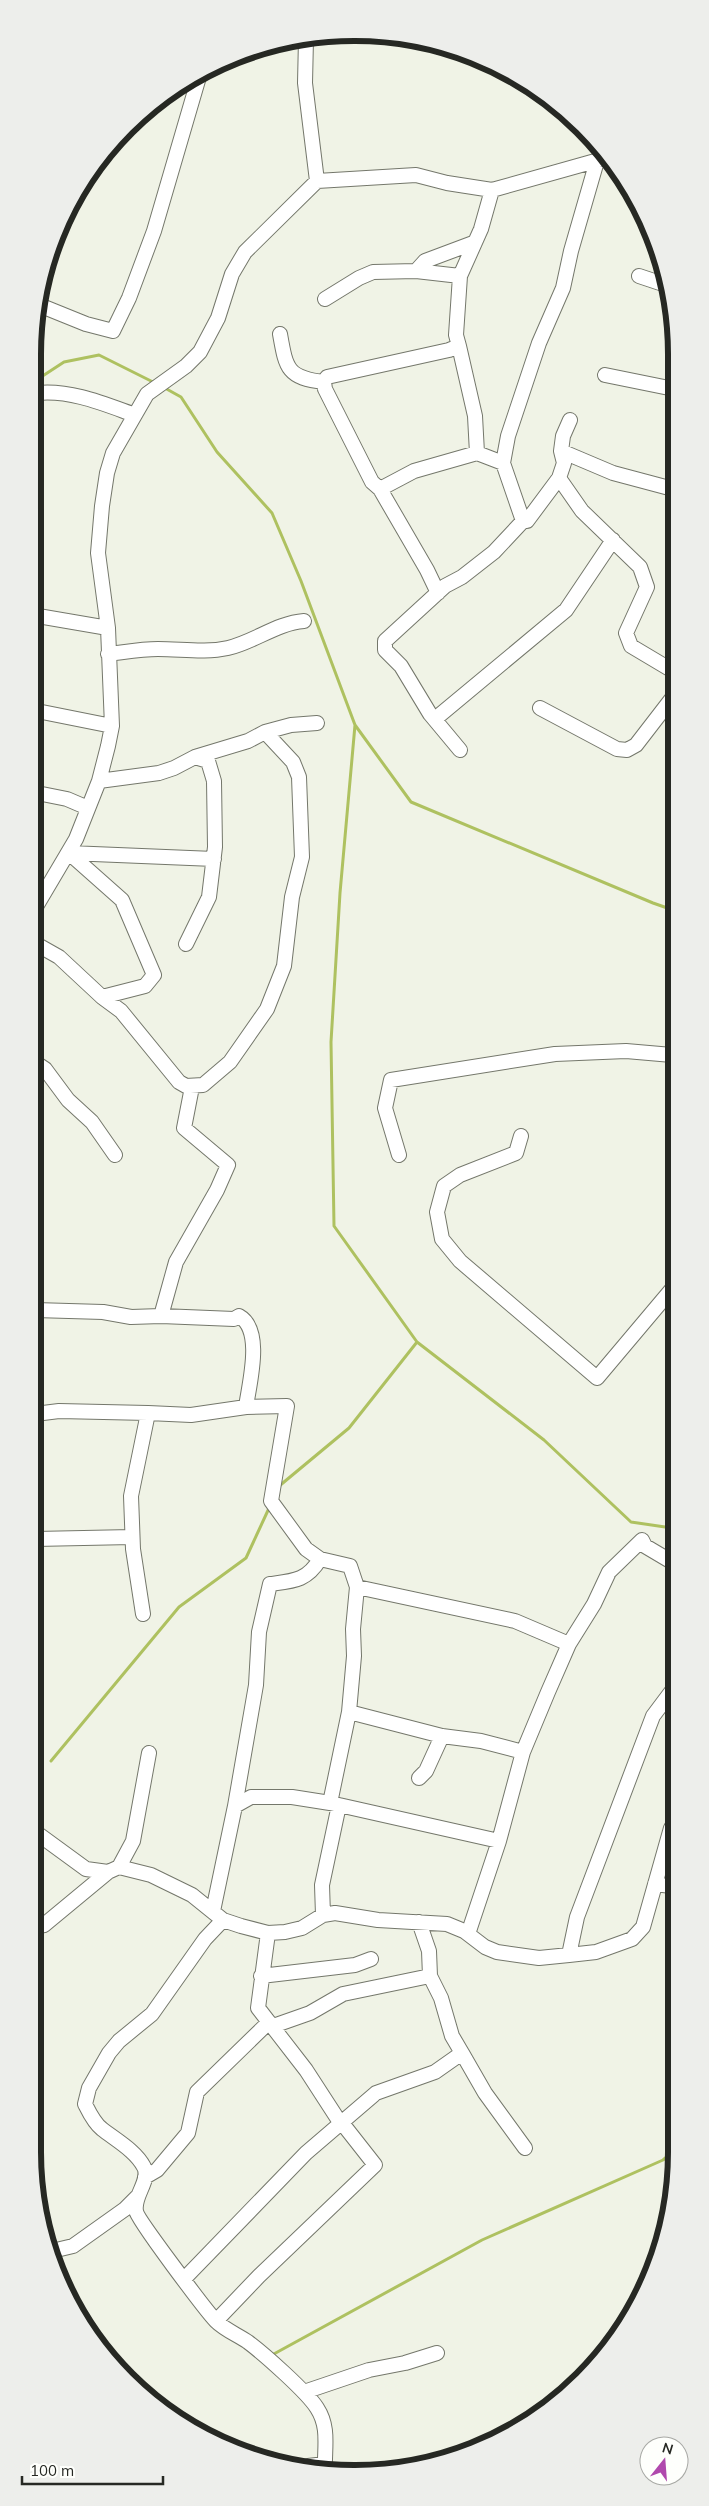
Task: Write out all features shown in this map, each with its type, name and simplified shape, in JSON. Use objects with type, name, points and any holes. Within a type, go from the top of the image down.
[{"type":"street","points":[[306,45],[305,83],[317,181]]},
{"type":"street","points":[[45,307],[86,324],[113,331],[129,298],[154,231],[197,84]]},
{"type":"street","points":[[41,898],[76,839],[99,781],[112,726],[108,628],[98,554],[102,506],[107,473],[113,453],[147,394],[186,366],[200,352],[218,318],[232,274],[245,252],[317,181],[416,175],[447,183],[492,190],[600,160]]},
{"type":"street","points":[[523,521],[503,462],[508,436],[539,343],[563,288],[571,251],[601,162]]},
{"type":"street","points":[[477,453],[475,416],[456,335],[460,276],[472,243],[481,229],[492,190]]},
{"type":"street","points":[[416,271],[425,261],[472,243]]},
{"type":"street","points":[[325,299],[359,278],[373,272],[416,271],[460,276]]},
{"type":"street","points":[[639,276],[659,283]]},
{"type":"street","points":[[280,334],[284,361],[293,372],[303,380],[324,382]]},
{"type":"street","points":[[438,593],[427,570],[380,489],[372,482],[325,388],[324,382],[327,377],[449,350],[459,346]]},
{"type":"street","points":[[605,375],[668,388]]},
{"type":"street","points":[[41,393],[50,392],[76,396],[135,415]]},
{"type":"street","points":[[460,750],[435,719],[401,666],[385,650],[385,641],[438,593],[462,578],[494,552],[523,521],[527,521],[559,478],[564,463],[561,451],[563,436],[570,420]]},
{"type":"street","points":[[561,451],[613,473],[668,487]]},
{"type":"street","points":[[380,489],[414,472],[477,453],[503,462]]},
{"type":"street","points":[[559,478],[582,511],[640,567],[647,587],[626,633],[631,646],[668,668]]},
{"type":"street","points":[[435,719],[566,610],[613,540]]},
{"type":"street","points":[[41,617],[108,628]]},
{"type":"street","points":[[108,654],[158,649],[206,651],[228,648],[253,640],[290,622],[304,621]]},
{"type":"street","points":[[540,708],[617,749],[627,750],[636,745],[668,703]]},
{"type":"street","points":[[41,712],[112,726]]},
{"type":"street","points":[[99,781],[159,773],[174,768],[195,757],[248,740],[265,732],[291,725],[317,723]]},
{"type":"street","points":[[41,947],[59,957],[102,997],[122,1011],[179,1082],[192,1087],[202,1085],[230,1062],[267,1009],[284,966],[292,897],[302,857],[299,777],[293,762],[265,732]]},
{"type":"street","points":[[186,944],[209,897],[214,859],[214,781],[208,761],[195,757]]},
{"type":"street","points":[[41,794],[67,799],[88,808]]},
{"type":"street","points":[[69,852],[214,859]]},
{"type":"street","points":[[69,852],[122,900],[154,975],[145,986],[102,997]]},
{"type":"street","points":[[399,1155],[385,1108],[391,1080],[555,1054],[626,1052],[668,1055]]},
{"type":"street","points":[[41,1066],[68,1100],[92,1122],[115,1155]]},
{"type":"street","points":[[160,1316],[176,1262],[217,1190],[228,1165],[184,1128],[192,1087]]},
{"type":"street","points":[[521,1136],[516,1153],[460,1175],[444,1186],[437,1212],[442,1239],[460,1261],[597,1378],[668,1294]]},
{"type":"street","points":[[41,1310],[103,1312],[131,1318],[160,1316],[242,1318],[255,1342],[246,1407]]},
{"type":"street","points":[[41,1413],[59,1411],[191,1415],[246,1407],[287,1406],[271,1501],[306,1549],[320,1559],[350,1566],[356,1587],[353,1629],[354,1656],[349,1712],[322,1885],[323,1915]]},
{"type":"street","points":[[143,1614],[132,1537],[131,1496],[148,1413]]},
{"type":"street","points":[[41,1539],[132,1537]]},
{"type":"street","points":[[468,1934],[499,1840],[523,1752],[569,1644],[594,1604],[608,1572],[642,1540],[645,1546],[668,1560]]},
{"type":"street","points":[[320,1559],[315,1567],[298,1580],[270,1584],[260,1632],[256,1685],[218,1916],[205,1939],[152,2014],[119,2041],[109,2053],[84,2100],[84,2104],[100,2128],[121,2142],[144,2166],[145,2177],[137,2197],[136,2212],[216,2322],[250,2344],[304,2392],[316,2406],[324,2424],[327,2442],[325,2463]]},
{"type":"street","points":[[356,1587],[515,1621],[569,1644]]},
{"type":"street","points":[[569,1955],[577,1917],[653,1716],[668,1696]]},
{"type":"street","points":[[349,1712],[442,1736],[481,1741],[523,1752]]},
{"type":"street","points":[[419,1778],[426,1771],[442,1736]]},
{"type":"street","points":[[41,1923],[44,1925],[114,1870],[133,1841],[149,1754]]},
{"type":"street","points":[[235,1806],[252,1797],[292,1797],[335,1804],[499,1840]]},
{"type":"street","points":[[41,1836],[86,1869],[114,1870],[150,1875],[192,1895],[218,1916],[268,1932],[285,1932],[302,1928],[323,1915],[335,1913],[378,1920],[447,1924],[468,1934],[484,1947],[496,1952],[539,1958],[596,1952],[632,1939],[643,1927],[668,1838]]},
{"type":"street","points":[[655,1884],[668,1886]]},
{"type":"street","points":[[419,1922],[429,1951],[430,1976],[441,1998],[452,2036],[485,2093],[525,2148]]},
{"type":"street","points":[[216,2322],[259,2276],[375,2165],[342,2124],[306,2070],[258,2008],[268,1932]]},
{"type":"street","points":[[261,1976],[355,1966],[371,1959]]},
{"type":"street","points":[[145,2177],[157,2170],[188,2133],[197,2092],[271,2024],[310,2013],[343,1994],[430,1976]]},
{"type":"street","points":[[184,2279],[306,2153],[342,2124],[353,2112],[376,2094],[435,2072],[462,2053]]},
{"type":"street","points":[[57,2250],[73,2246],[126,2209],[137,2197]]},
{"type":"street","points":[[304,2392],[369,2370],[405,2363],[437,2353]]},
{"type":"waterway","points":[[41,377],[64,362],[99,355],[155,383]]},
{"type":"waterway","points":[[163,387],[181,397],[217,452],[272,513],[301,581],[355,725],[411,802],[668,908]]},
{"type":"waterway","points":[[355,725],[340,893],[331,1042],[334,1226],[417,1342],[544,1440],[631,1522],[668,1527]]},
{"type":"waterway","points":[[278,1487],[349,1428],[417,1342]]},
{"type":"waterway","points":[[51,1761],[179,1607],[246,1558],[270,1506]]},
{"type":"waterway","points":[[272,2355],[482,2240],[663,2160],[668,2156]]}]
